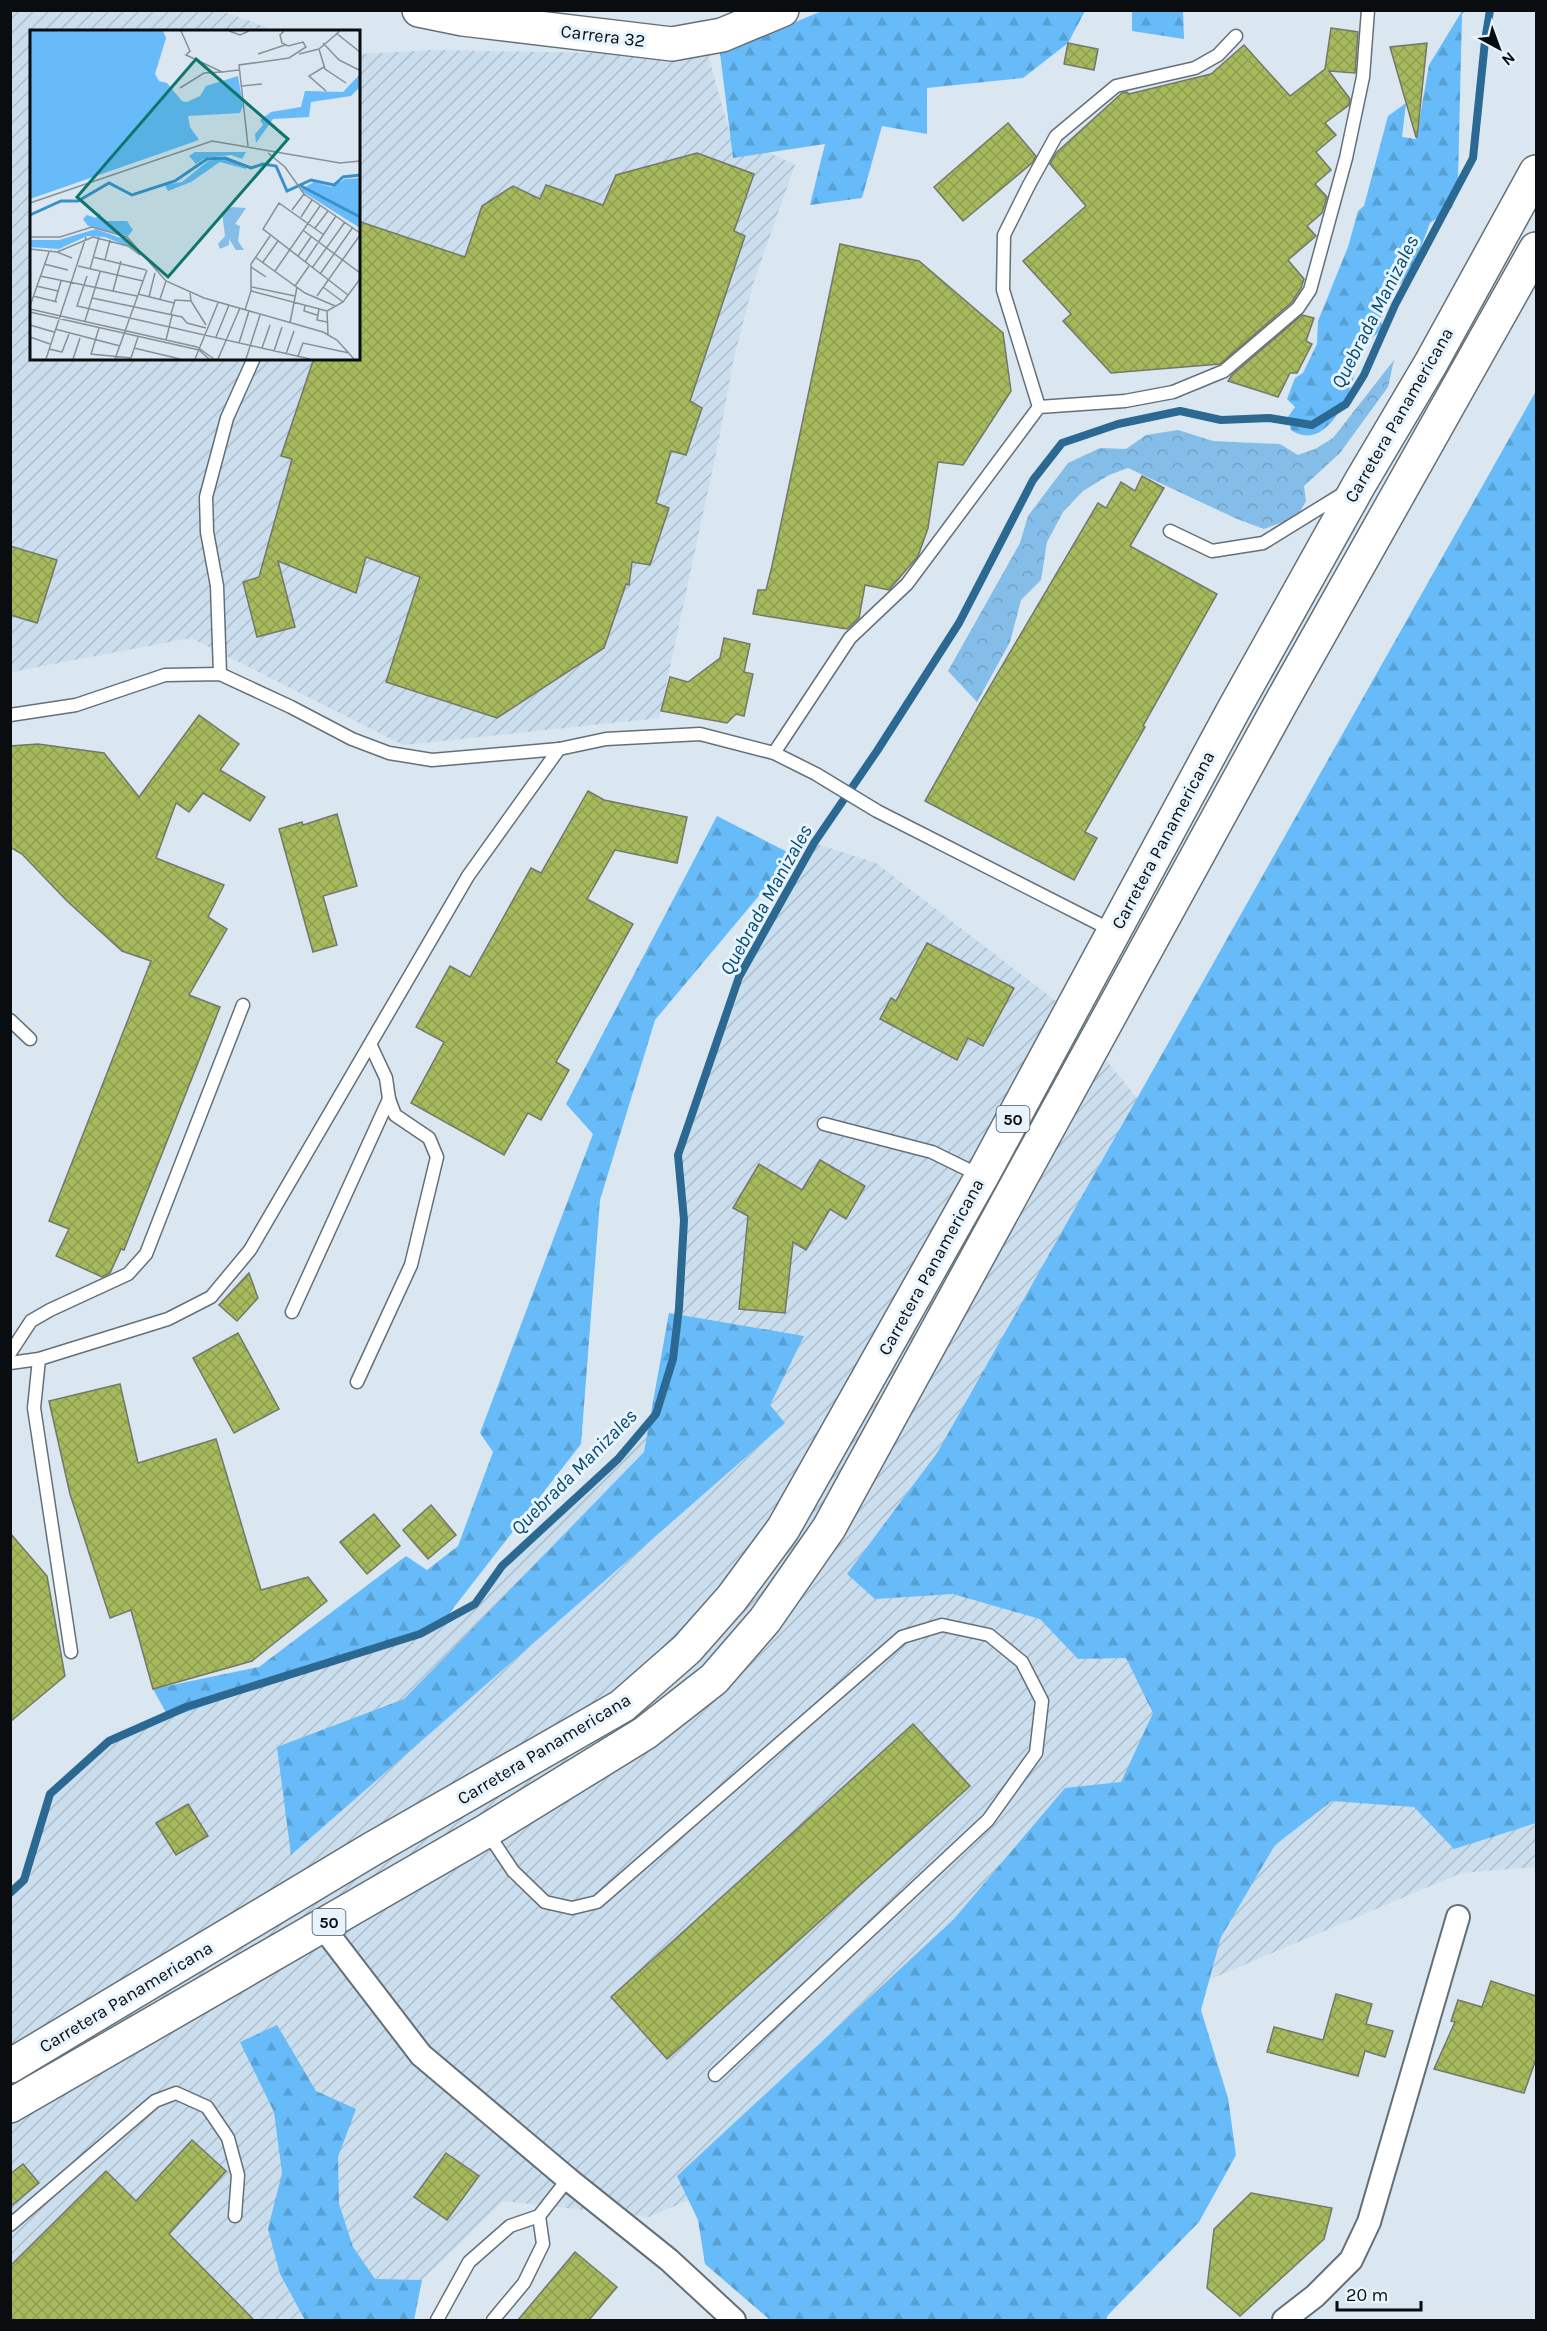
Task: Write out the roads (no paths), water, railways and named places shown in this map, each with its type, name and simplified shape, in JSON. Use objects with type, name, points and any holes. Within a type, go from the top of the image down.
[{"type":"main road","name":"Carrera 32","points":[[419,10],[463,19],[672,44],[722,35],[782,10]]},
{"type":"main road","name":"Carretera Panamericana","points":[[10,2066],[372,1849],[622,1706],[687,1649],[732,1598],[783,1529],[982,1176],[1228,719],[1360,483],[1431,363],[1536,172]]},
{"type":"main road","name":"Carretera Panamericana","points":[[10,2106],[486,1832],[645,1733],[714,1679],[765,1620],[829,1528],[1287,691],[1536,249]]},
{"type":"street","points":[[1284,2320],[1315,2296],[1351,2260],[1369,2222],[1458,1917]]},
{"type":"street","points":[[322,1926],[421,2055],[567,2179],[669,2259],[734,2320]]},
{"type":"lane","points":[[774,753],[850,638],[908,585],[1040,407],[1125,401],[1173,392],[1224,371],[1298,308],[1310,290],[1346,158],[1363,77],[1368,10]]},
{"type":"lane","points":[[1040,407],[1003,291],[1004,235],[1029,185],[1056,136],[1116,86],[1195,68],[1218,55],[1236,36]]},
{"type":"lane","points":[[220,674],[217,586],[207,531],[206,497],[227,418],[254,360]]},
{"type":"lane","points":[[1170,531],[1212,552],[1263,543],[1360,483]]},
{"type":"lane","points":[[10,715],[76,705],[165,675],[220,674],[291,706],[352,739],[389,753],[432,760],[559,749],[606,739],[700,734],[774,753],[816,774],[877,810],[1114,932]]},
{"type":"lane","points":[[10,1363],[39,1359],[168,1319],[211,1296],[250,1250],[371,1046],[468,876],[559,749]]},
{"type":"lane","points":[[10,1353],[30,1322],[50,1310],[128,1274],[146,1254],[243,1005]]},
{"type":"lane","points":[[10,1020],[30,1039]]},
{"type":"lane","points":[[357,1382],[411,1265],[437,1157],[429,1138],[395,1115],[389,1099],[386,1078],[371,1046]]},
{"type":"lane","points":[[292,1312],[389,1099]]},
{"type":"lane","points":[[824,1124],[932,1152],[982,1176]]},
{"type":"lane","points":[[39,1359],[34,1408],[71,1652]]},
{"type":"lane","points":[[486,1832],[513,1871],[545,1902],[572,1908],[597,1902],[902,1637],[942,1625],[988,1635],[1022,1662],[1042,1701],[1036,1753],[988,1820],[715,2075]]},
{"type":"lane","points":[[10,2225],[155,2101],[176,2093],[207,2107],[228,2138],[238,2175],[235,2216]]},
{"type":"lane","points":[[437,2320],[469,2262],[510,2226],[539,2216],[567,2179]]},
{"type":"lane","points":[[493,2320],[524,2283],[543,2244],[539,2216]]},
{"type":"waterway","name":"Quebrada Manizales","points":[[10,1893],[24,1880],[50,1794],[109,1741],[186,1707],[420,1634],[475,1604],[502,1566],[618,1459],[656,1414],[673,1359],[679,1308],[684,1220],[678,1155],[739,977],[814,843],[877,751],[959,623],[1033,480],[1062,443],[1118,424],[1180,411],[1221,420],[1269,418],[1312,425],[1346,404],[1364,375],[1395,305],[1473,158],[1490,10]]}]
